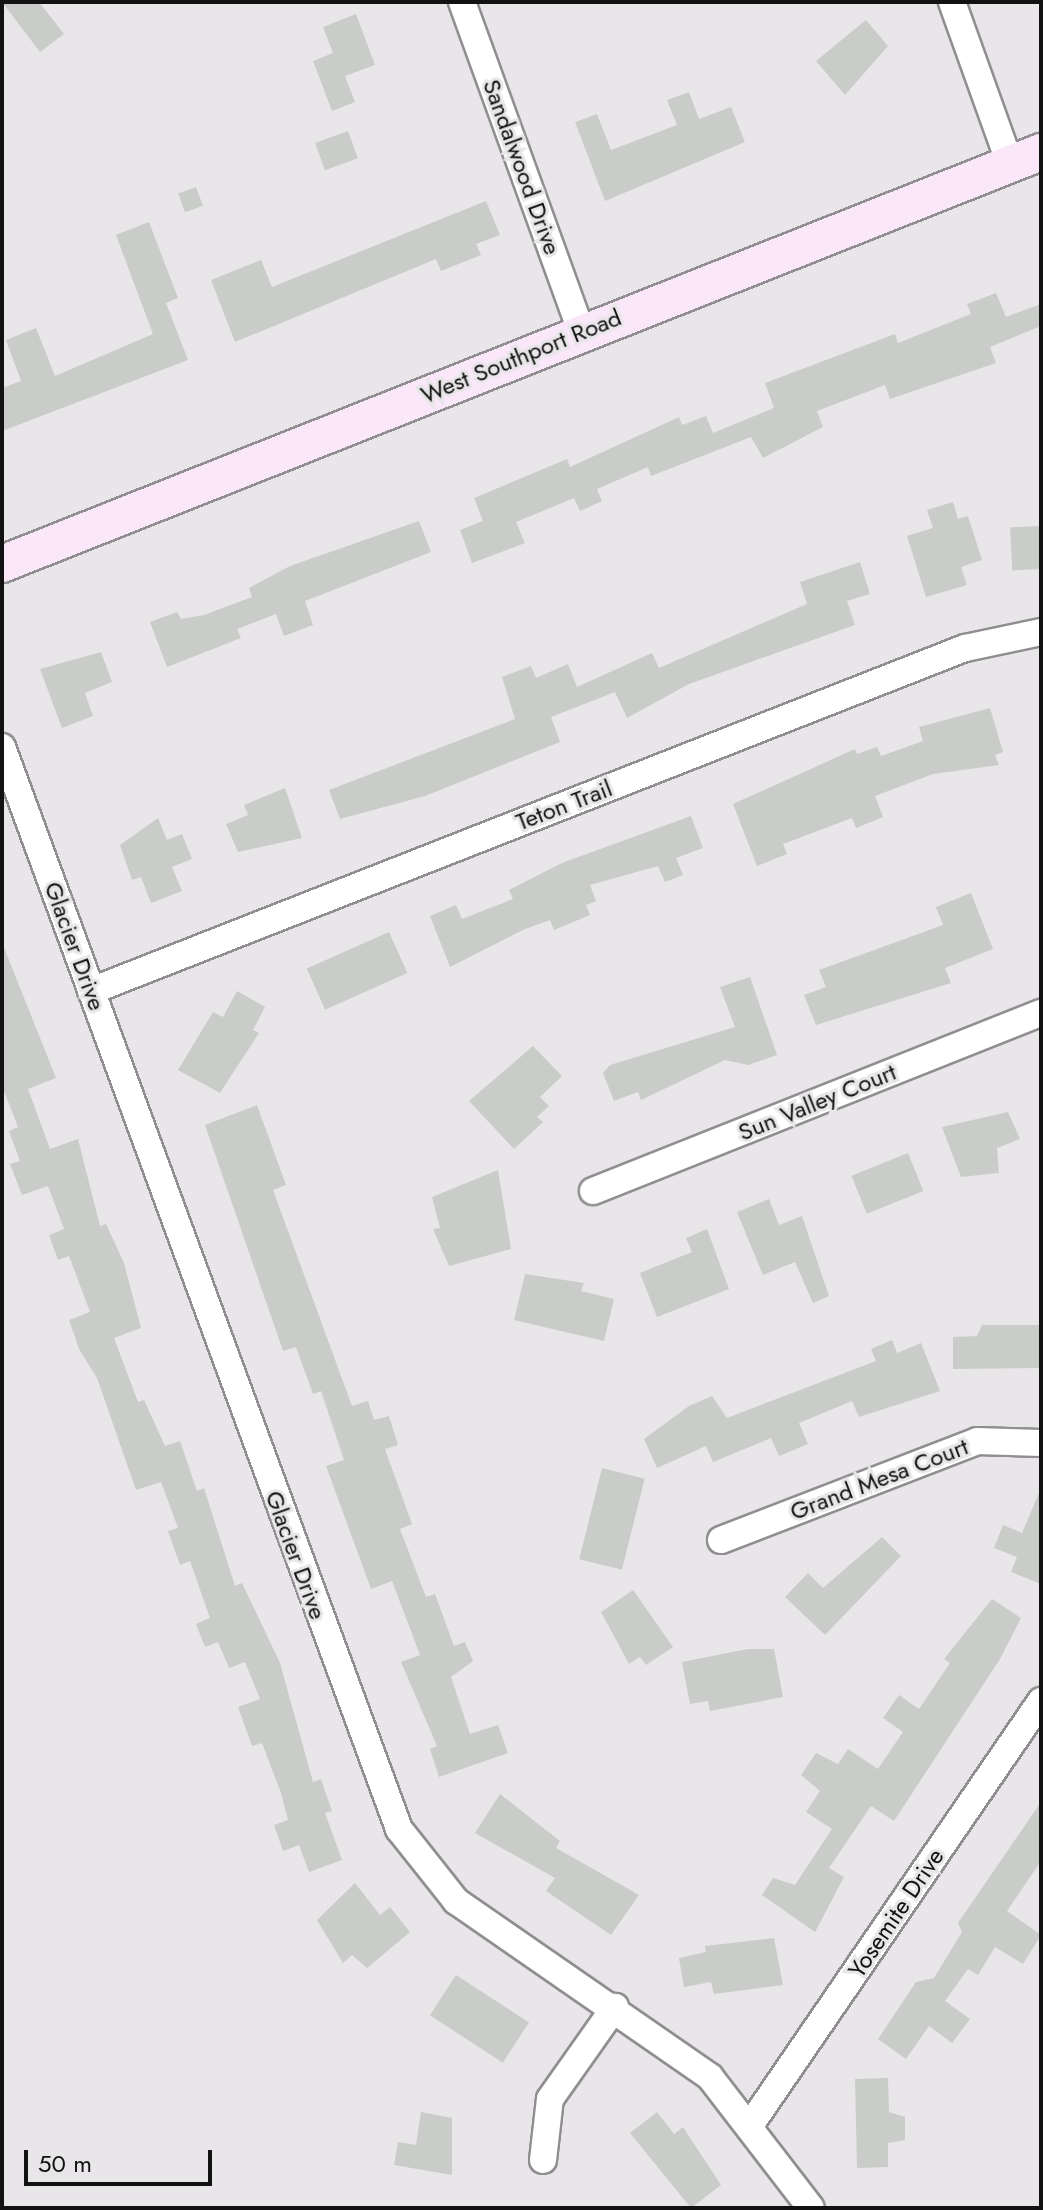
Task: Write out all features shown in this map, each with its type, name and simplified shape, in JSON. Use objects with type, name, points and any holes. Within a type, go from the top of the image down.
[{"type":"main road","name":"West Southport Road","points":[[2,564],[581,331],[1025,158]]},
{"type":"street","name":"Sandalwood Drive","points":[[462,2],[581,331]]},
{"type":"street","points":[[952,2],[1025,158]]},
{"type":"street","name":"Teton Trail","points":[[91,991],[965,648],[1041,632]]},
{"type":"street","name":"Glacier Drive","points":[[2,747],[399,1829],[456,1901],[691,2060],[751,2124],[811,2208]]},
{"type":"street","name":"Sun Valley Court","points":[[593,1191],[1041,1013]]},
{"type":"street","name":"Grand Mesa Court","points":[[721,1540],[977,1441],[1041,1443]]},
{"type":"street","name":"Yosemite Drive","points":[[751,2124],[1041,1701]]},
{"type":"street","points":[[543,2160],[550,2099],[615,2007]]},
{"type":"building","points":[[2,2],[39,2],[64,34],[40,52]]},
{"type":"building","points":[[356,14],[375,65],[345,76],[355,102],[332,111],[313,61],[333,53],[323,27]]},
{"type":"building","points":[[866,20],[888,46],[845,95],[816,61]]},
{"type":"building","points":[[689,92],[699,119],[731,107],[745,142],[605,201],[575,122],[597,114],[611,150],[677,125],[667,100]]},
{"type":"building","points":[[348,131],[358,158],[325,170],[315,143]]},
{"type":"building","points":[[196,187],[203,206],[185,212],[178,193]]},
{"type":"building","points":[[486,201],[500,235],[476,244],[481,255],[441,271],[436,259],[235,342],[211,280],[261,260],[272,287]]},
{"type":"building","points":[[149,222],[178,298],[166,303],[188,360],[2,431],[2,388],[21,381],[6,340],[36,328],[55,376],[153,334],[116,235]]},
{"type":"building","points":[[996,293],[1006,317],[1041,304],[1041,326],[990,347],[996,363],[890,399],[885,385],[817,411],[823,427],[763,458],[751,437],[651,476],[648,467],[597,489],[602,501],[580,511],[574,498],[516,522],[525,543],[472,563],[460,530],[483,521],[474,498],[567,459],[570,467],[679,417],[682,425],[706,416],[713,433],[774,408],[765,383],[895,334],[898,343],[971,314],[967,304]]},
{"type":"building","points":[[953,502],[958,519],[968,516],[982,560],[961,567],[967,585],[926,597],[907,536],[933,528],[927,510]]},
{"type":"building","points":[[419,521],[431,552],[305,601],[313,625],[284,636],[276,614],[237,629],[241,638],[167,667],[150,622],[177,612],[181,619],[204,615],[252,597],[249,588],[290,566]]},
{"type":"building","points":[[1039,526],[1041,569],[1012,570],[1010,528]]},
{"type":"building","points":[[860,562],[870,594],[847,601],[855,625],[689,684],[627,718],[615,692],[551,717],[560,742],[425,796],[340,819],[329,790],[515,719],[502,677],[531,666],[536,678],[568,664],[577,687],[652,653],[659,668],[807,604],[800,582]]},
{"type":"building","points":[[101,652],[112,682],[85,693],[93,716],[62,728],[40,669]]},
{"type":"building","points":[[990,708],[1003,752],[995,755],[999,765],[933,774],[875,796],[883,817],[856,828],[852,818],[783,844],[787,854],[757,866],[733,804],[855,749],[857,754],[877,747],[881,756],[923,741],[919,727]]},
{"type":"building","points":[[285,788],[302,838],[238,852],[226,824],[248,815],[244,805]]},
{"type":"building","points":[[691,816],[703,848],[676,858],[683,875],[665,882],[658,866],[590,885],[596,901],[586,905],[590,915],[554,930],[550,920],[525,929],[450,967],[430,916],[456,905],[462,919],[513,899],[509,890],[562,863]]},
{"type":"building","points":[[158,818],[167,840],[182,834],[192,859],[172,867],[182,891],[151,903],[141,877],[132,880],[120,845]]},
{"type":"building","points":[[971,893],[993,949],[945,968],[951,983],[816,1025],[804,995],[826,987],[819,970],[943,925],[936,907]]},
{"type":"building","points":[[389,932],[407,973],[325,1010],[307,969]]},
{"type":"building","points":[[3,945],[56,1078],[28,1089],[50,1149],[78,1139],[100,1226],[106,1224],[124,1263],[141,1328],[114,1338],[138,1402],[144,1400],[165,1446],[180,1441],[197,1491],[204,1488],[235,1586],[242,1583],[280,1663],[313,1782],[321,1779],[332,1811],[325,1813],[342,1860],[309,1872],[299,1845],[283,1851],[274,1825],[288,1820],[281,1793],[262,1743],[252,1746],[238,1707],[260,1699],[245,1662],[229,1668],[218,1642],[205,1647],[196,1624],[210,1618],[190,1561],[180,1565],[168,1531],[178,1528],[161,1482],[136,1490],[97,1378],[79,1349],[69,1320],[90,1312],[69,1256],[58,1260],[49,1235],[64,1229],[48,1186],[22,1195],[10,1164],[20,1161],[9,1131],[18,1127],[2,1086]]},
{"type":"building","points":[[750,977],[777,1055],[748,1065],[725,1060],[641,1100],[638,1092],[614,1101],[603,1073],[610,1065],[735,1027],[720,987]]},
{"type":"building","points":[[237,991],[265,1007],[253,1030],[259,1033],[220,1093],[178,1070],[213,1012],[223,1017]]},
{"type":"building","points":[[533,1046],[562,1076],[540,1097],[549,1106],[537,1117],[543,1122],[514,1149],[469,1101]]},
{"type":"building","points":[[257,1105],[286,1185],[273,1190],[352,1406],[368,1401],[374,1420],[389,1416],[398,1445],[385,1449],[412,1524],[400,1529],[426,1597],[435,1594],[454,1646],[465,1642],[473,1661],[451,1677],[470,1734],[498,1725],[508,1753],[439,1777],[430,1749],[437,1746],[401,1662],[420,1655],[392,1581],[371,1589],[326,1466],[344,1460],[321,1391],[313,1394],[296,1347],[283,1351],[205,1125]]},
{"type":"building","points":[[1008,1112],[1020,1139],[997,1148],[999,1173],[961,1177],[942,1127]]},
{"type":"building","points":[[908,1153],[923,1191],[867,1214],[851,1176]]},
{"type":"building","points":[[498,1170],[511,1249],[449,1266],[433,1229],[440,1228],[432,1197]]},
{"type":"building","points":[[769,1199],[779,1225],[802,1216],[829,1296],[813,1303],[795,1262],[763,1275],[737,1212]]},
{"type":"building","points":[[707,1229],[729,1289],[657,1317],[640,1273],[692,1252],[686,1238]]},
{"type":"building","points":[[525,1274],[584,1283],[581,1291],[614,1299],[604,1341],[514,1320]]},
{"type":"building","points":[[982,1325],[1041,1325],[1041,1368],[953,1369],[953,1337],[977,1336]]},
{"type":"building","points":[[892,1340],[897,1353],[921,1343],[940,1391],[859,1417],[852,1401],[799,1423],[808,1444],[779,1456],[771,1438],[713,1462],[706,1446],[657,1468],[644,1439],[689,1406],[712,1396],[727,1418],[876,1361],[871,1349]]},
{"type":"building","points":[[602,1468],[645,1479],[622,1570],[579,1559]]},
{"type":"building","points":[[1041,1488],[1041,1584],[1011,1572],[1017,1557],[994,1548],[1003,1525],[1022,1533]]},
{"type":"building","points":[[882,1537],[901,1556],[825,1635],[785,1597],[808,1573],[823,1588]]},
{"type":"building","points":[[633,1590],[673,1647],[646,1665],[640,1657],[629,1664],[601,1612]]},
{"type":"building","points":[[992,1599],[1021,1618],[1000,1659],[894,1821],[871,1806],[829,1868],[844,1877],[815,1932],[762,1895],[773,1878],[795,1885],[832,1829],[806,1812],[820,1791],[801,1775],[816,1753],[838,1764],[848,1749],[878,1769],[903,1732],[883,1718],[899,1695],[919,1709],[950,1663],[944,1659]]},
{"type":"building","points":[[748,1649],[774,1649],[783,1697],[710,1711],[708,1701],[690,1704],[682,1662]]},
{"type":"building","points":[[500,1794],[560,1841],[556,1848],[639,1895],[611,1935],[546,1891],[555,1878],[475,1833]]},
{"type":"building","points":[[1041,1802],[1041,1861],[1007,1911],[1041,1935],[1023,1964],[995,1947],[978,1975],[968,1969],[945,2001],[970,2019],[952,2043],[929,2026],[906,2059],[878,2039],[916,1982],[934,1978],[962,1932],[958,1923]]},
{"type":"building","points":[[355,1883],[380,1915],[390,1907],[410,1932],[367,1968],[352,1955],[343,1963],[317,1920]]},
{"type":"building","points":[[774,1938],[783,1985],[714,1994],[711,1982],[684,1987],[679,1958],[706,1952],[705,1946]]},
{"type":"building","points":[[456,1975],[529,2022],[503,2063],[430,2015]]},
{"type":"building","points":[[888,2078],[889,2112],[905,2117],[905,2140],[888,2143],[888,2167],[857,2168],[855,2079]]},
{"type":"building","points":[[421,2112],[452,2118],[452,2175],[394,2165],[398,2142],[416,2145]]},
{"type":"building","points":[[657,2112],[674,2134],[683,2127],[721,2185],[691,2208],[630,2133]]}]
